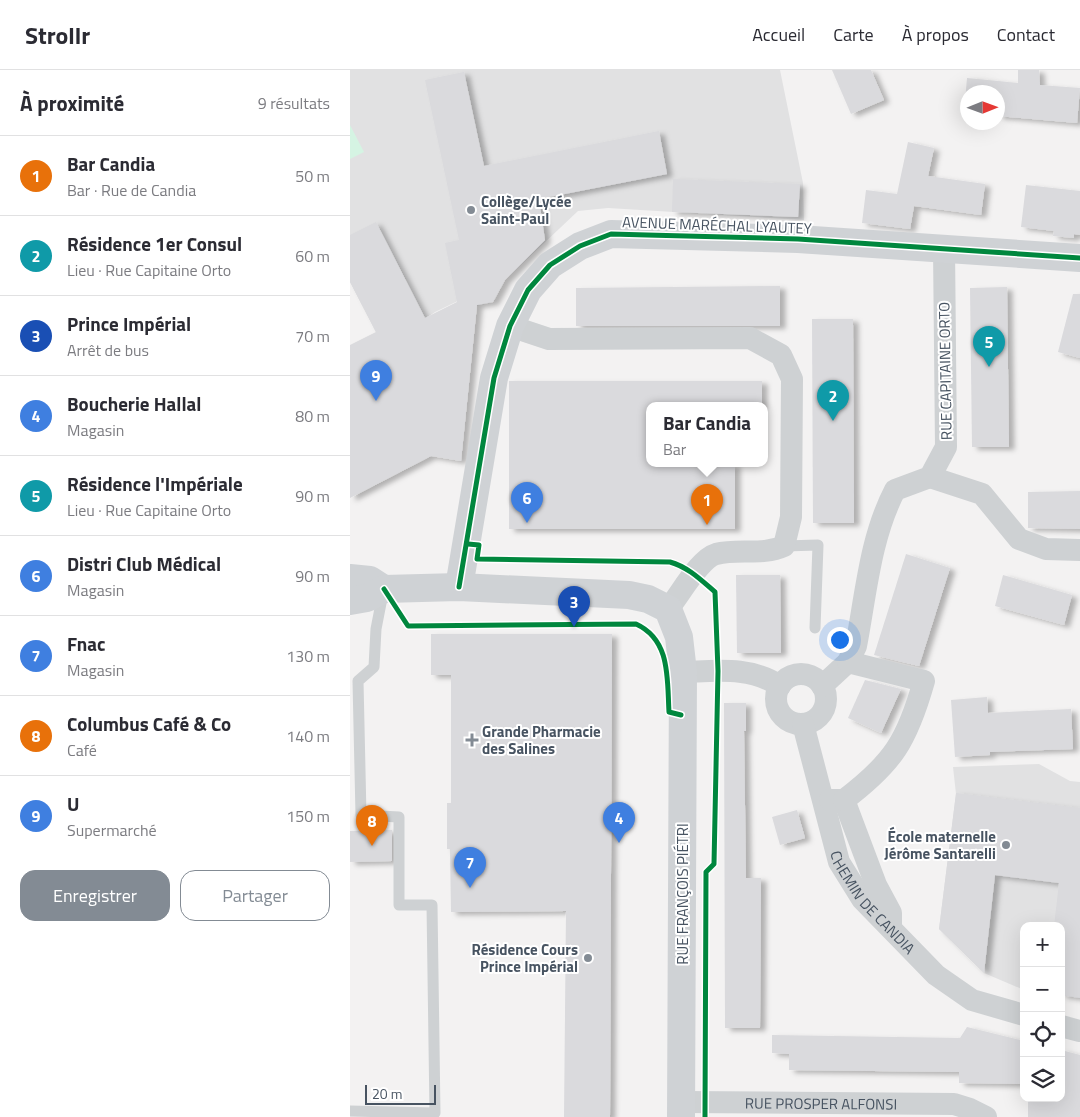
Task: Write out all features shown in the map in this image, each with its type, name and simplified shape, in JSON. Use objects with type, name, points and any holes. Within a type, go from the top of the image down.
[{"type":"street","name":"AVENUE MARÉCHAL LYAUTEY","points":[[458,587],[494,378],[510,326],[528,290],[550,266],[580,246],[612,234],[798,239],[1080,258]]},
{"type":"street","name":"RUE CAPITAINE ORTO","points":[[930,477],[946,447],[944,248]]},
{"type":"street","points":[[350,601],[367,598],[384,589],[458,587],[629,595],[648,599],[668,609],[700,565],[715,554],[771,552],[784,546],[791,517],[792,379],[781,355],[750,338],[549,339],[510,326]]},
{"type":"street","points":[[822,686],[848,662],[856,646],[876,538],[882,515],[895,490],[930,477],[982,494],[1019,538],[1046,549],[1080,550]]},
{"type":"street","points":[[350,578],[370,580],[384,589]]},
{"type":"street","name":"RUE FRANÇOIS PIÉTRI","points":[[668,609],[692,672],[682,1109]]},
{"type":"street","points":[[833,800],[872,779],[898,749],[915,712],[924,681],[848,662]]},
{"type":"street","points":[[692,672],[750,672],[765,676],[780,686]]},
{"type":"street","points":[[792,675],[809,675],[822,686],[825,694],[823,710],[818,717],[803,724],[795,723],[782,715],[776,701],[780,686],[792,675]]},
{"type":"street","name":"CHEMIN DE CANDIA","points":[[803,724],[833,800],[839,862],[862,899],[936,975],[972,1000],[1020,1014]]},
{"type":"street","points":[[1065,1027],[1080,1031]]},
{"type":"street","name":"RUE PROSPER ALFONSI","points":[[682,1109],[954,1104],[986,1117]]},
{"type":"lane","points":[[784,546],[818,545],[815,628]]},
{"type":"lane","points":[[350,1111],[435,1113],[432,905],[399,905],[399,817],[361,815],[358,681],[374,667],[376,629],[384,589]]},
{"type":"shaded area","name":"Collège/Lycée Saint-Paul","points":[[350,70],[780,70],[803,183],[804,220],[608,208],[578,211],[505,280],[493,302],[472,307],[466,297],[435,312],[384,348],[350,282]]},
{"type":"shaded area","name":"École maternelle Jérôme Santarelli","points":[[1039,764],[1070,781],[1080,782],[1080,998],[1065,996],[1065,922],[1020,922],[1020,988],[984,973],[939,929],[956,794],[953,767]]},
{"type":"green space","points":[[350,125],[364,152],[350,159]]},
{"type":"building","points":[[832,70],[871,70],[884,100],[851,114]]},
{"type":"building","points":[[1018,70],[1039,70],[1040,85],[1080,88],[1077,123],[1005,117],[1005,85],[966,85],[967,78],[1018,83]]},
{"type":"building","points":[[464,72],[484,166],[659,131],[667,174],[539,199],[545,240],[505,280],[493,302],[477,305],[461,461],[431,456],[350,498],[350,345],[376,332],[350,282],[350,235],[376,222],[425,318],[457,302],[445,243],[459,240],[425,80]]},
{"type":"building","points":[[908,142],[934,148],[928,176],[985,184],[981,215],[914,206],[910,229],[862,223],[866,190],[897,194]]},
{"type":"building","points":[[673,179],[800,184],[798,217],[672,212]]},
{"type":"building","points":[[1026,185],[1080,191],[1080,235],[1074,234],[1074,238],[1053,236],[1054,231],[1021,227]]},
{"type":"building","points":[[780,286],[780,326],[576,326],[576,288]]},
{"type":"building","points":[[1007,287],[1009,447],[972,447],[970,288]]},
{"type":"building","points":[[1073,294],[1080,294],[1080,358],[1058,352]]},
{"type":"building","points":[[812,319],[853,319],[854,523],[813,523]]},
{"type":"building","points":[[509,381],[762,381],[762,402],[646,402],[646,467],[735,467],[735,529],[509,529]]},
{"type":"building","points":[[1080,491],[1080,529],[1028,528],[1028,492]]},
{"type":"building","points":[[906,554],[950,568],[919,666],[874,655]]},
{"type":"building","points":[[736,575],[780,575],[781,653],[737,653]]},
{"type":"building","points":[[1003,575],[1072,595],[1064,625],[995,606]]},
{"type":"building","points":[[431,634],[612,634],[610,1117],[564,1117],[566,911],[451,912],[450,849],[447,849],[447,803],[451,803],[451,675],[431,675]]},
{"type":"building","points":[[865,680],[901,689],[881,733],[848,718]]},
{"type":"building","points":[[987,697],[988,713],[1071,709],[1073,749],[990,752],[990,755],[955,757],[951,700]]},
{"type":"building","points":[[724,703],[746,703],[746,731],[744,731],[746,878],[761,878],[760,1028],[725,1028]]},
{"type":"building","points":[[956,793],[1080,808],[1080,998],[1065,996],[1065,922],[1054,922],[1059,883],[995,875],[984,973],[939,929]]},
{"type":"building","points":[[797,810],[805,838],[780,845],[772,817]]},
{"type":"building","points":[[392,830],[392,861],[350,862],[350,831]]},
{"type":"building","points":[[967,1027],[1020,1040],[1020,1084],[959,1083],[959,1072],[789,1070],[789,1054],[772,1053],[772,1035],[960,1038]]},
{"type":"building","points":[[1065,1051],[1080,1055],[1080,1117],[1028,1117],[1028,1102],[1065,1102]]},
{"type":"cycle path","points":[[459,587],[494,378],[510,326],[528,290],[550,265],[580,246],[611,234],[798,239],[1080,258]]},
{"type":"cycle path","points":[[468,544],[479,545],[477,559],[670,562],[688,571],[715,592],[718,671],[714,864],[706,872],[705,1117]]},
{"type":"cycle path","points":[[384,589],[408,626],[636,624],[656,640],[661,650],[667,674],[669,712],[681,715]]},
{"type":"place","name":"Collège/Lycée Saint-Paul","points":[[471,210]]},
{"type":"place","name":"Résidence l'Impériale","points":[[989,367]]},
{"type":"place","name":"U","points":[[376,401]]},
{"type":"place","name":"Résidence 1er Consul","points":[[833,421]]},
{"type":"place","name":"Distri Club Médical","points":[[527,523]]},
{"type":"place","name":"Bar Candia","points":[[707,525]]},
{"type":"place","name":"Prince Impérial","points":[[574,627]]},
{"type":"place","name":"Grande Pharmacie des Salines","points":[[472,740]]},
{"type":"place","name":"Boucherie Hallal","points":[[619,843]]},
{"type":"place","name":"École maternelle Jérôme Santarelli","points":[[1006,845]]},
{"type":"place","name":"Columbus Café & Co","points":[[372,846]]},
{"type":"place","name":"Fnac","points":[[470,888]]},
{"type":"place","name":"Résidence Cours Prince Impérial","points":[[588,958]]}]
